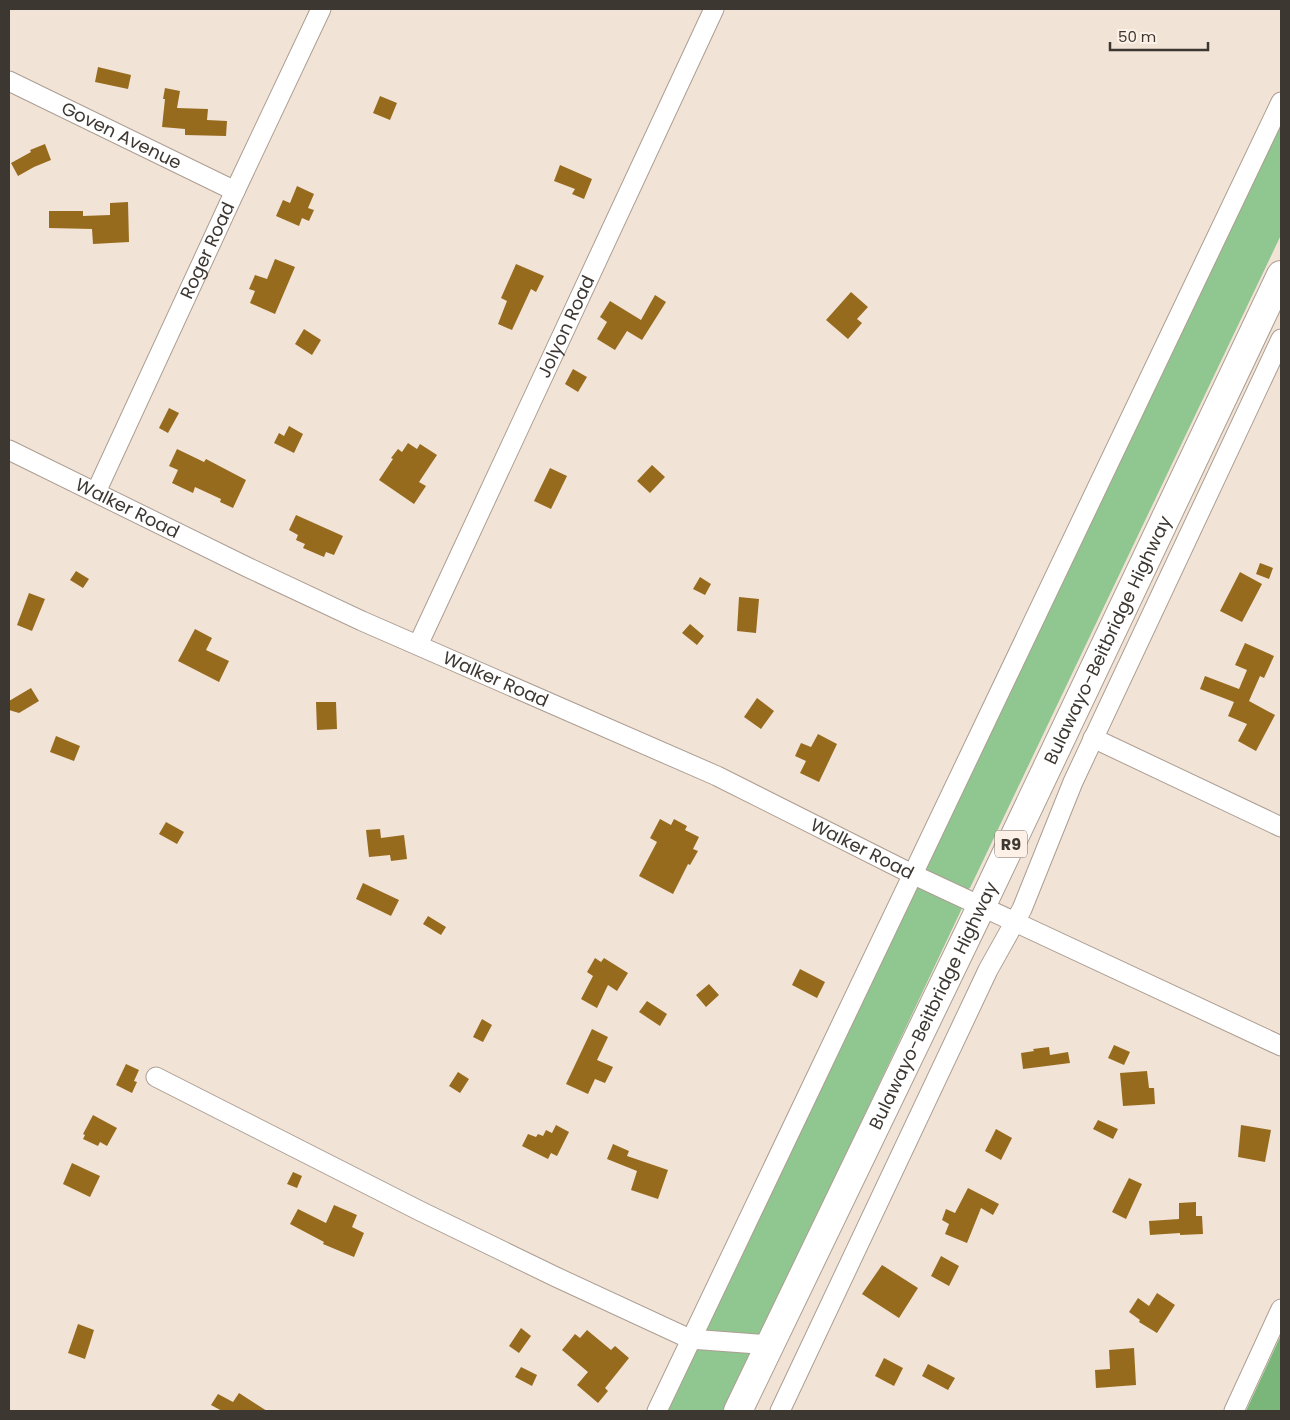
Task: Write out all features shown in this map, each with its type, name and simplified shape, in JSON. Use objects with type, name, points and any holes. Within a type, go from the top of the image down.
[{"type":"highway","name":"Bulawayo-Beitbridge Highway","points":[[738,1411],[981,907],[1281,275]]},
{"type":"street","name":"Roger Road","points":[[96,492],[321,9]]},
{"type":"street","name":"Jolyon Road","points":[[418,645],[714,9]]},
{"type":"street","name":"Goven Avenue","points":[[9,82],[235,191]]},
{"type":"street","points":[[657,1411],[1281,102]]},
{"type":"street","points":[[780,1411],[988,970],[1015,923],[1093,738],[1281,339]]},
{"type":"street","name":"Walker Road","points":[[9,450],[247,567],[418,645],[709,773],[981,907],[1281,1046]]},
{"type":"street","points":[[1093,738],[1281,826]]},
{"type":"street","points":[[156,1077],[429,1216],[690,1339],[770,1345]]},
{"type":"street","points":[[1234,1411],[1281,1309]]},
{"type":"green space","points":[[1281,110],[1281,235],[970,888],[961,893],[917,873]]},
{"type":"green space","points":[[919,884],[963,906],[725,1411],[662,1411],[911,886]]},
{"type":"green space","points":[[1281,1335],[1281,1411],[1246,1411]]},
{"type":"building","points":[[98,67],[131,75],[128,89],[95,82]]},
{"type":"building","points":[[165,88],[180,91],[177,108],[208,109],[207,120],[227,121],[226,136],[185,135],[185,129],[162,127]]},
{"type":"building","points":[[380,96],[397,103],[390,120],[373,113]]},
{"type":"building","points":[[45,144],[51,160],[18,176],[11,163],[31,152],[30,150]]},
{"type":"building","points":[[560,165],[592,179],[584,199],[572,194],[575,189],[554,181]]},
{"type":"building","points":[[297,186],[314,194],[308,208],[314,210],[309,221],[302,218],[299,226],[276,216],[283,200],[290,203]]},
{"type":"building","points":[[128,202],[129,242],[93,244],[92,229],[49,228],[49,211],[83,211],[83,216],[110,215],[110,203]]},
{"type":"building","points":[[275,259],[295,267],[275,314],[250,303],[255,291],[249,289],[255,275],[267,279]]},
{"type":"building","points":[[516,264],[544,276],[536,292],[531,289],[512,330],[498,324],[507,301],[501,298]]},
{"type":"building","points":[[851,292],[868,307],[857,319],[862,323],[848,339],[826,320]]},
{"type":"building","points":[[655,295],[666,302],[642,340],[627,331],[615,350],[597,339],[607,322],[600,317],[610,301],[641,320]]},
{"type":"building","points":[[304,329],[321,340],[312,355],[295,344]]},
{"type":"building","points":[[573,369],[587,377],[578,392],[565,384]]},
{"type":"building","points":[[169,408],[179,413],[168,433],[159,428]]},
{"type":"building","points":[[289,426],[303,434],[294,453],[274,443],[279,433],[284,436]]},
{"type":"building","points":[[408,443],[417,449],[420,444],[437,455],[419,482],[426,486],[414,504],[379,480],[398,449],[402,452]]},
{"type":"building","points":[[177,449],[204,462],[206,459],[246,480],[233,508],[220,502],[221,499],[195,487],[193,493],[172,483],[178,470],[169,466]]},
{"type":"building","points":[[652,465],[665,477],[650,493],[637,481]]},
{"type":"building","points":[[550,468],[567,476],[551,509],[534,501]]},
{"type":"building","points":[[296,515],[343,536],[334,555],[326,552],[324,557],[303,548],[305,544],[296,540],[298,535],[289,530]]},
{"type":"building","points":[[1260,563],[1273,568],[1269,579],[1256,574]]},
{"type":"building","points":[[76,571],[89,579],[83,588],[70,580]]},
{"type":"building","points":[[1240,572],[1262,584],[1242,622],[1220,611]]},
{"type":"building","points":[[700,577],[711,584],[705,595],[693,589]]},
{"type":"building","points":[[29,593],[45,599],[32,631],[17,625]]},
{"type":"building","points":[[739,597],[759,599],[756,633],[737,631]]},
{"type":"building","points":[[690,624],[704,636],[697,645],[682,633]]},
{"type":"building","points":[[195,629],[212,638],[206,650],[229,661],[219,682],[178,661]]},
{"type":"building","points":[[1245,643],[1274,656],[1264,678],[1260,676],[1249,701],[1275,715],[1256,751],[1238,741],[1247,724],[1228,716],[1234,702],[1200,689],[1205,676],[1239,689],[1247,670],[1235,665]]},
{"type":"building","points":[[31,688],[39,701],[19,713],[9,710],[9,701]]},
{"type":"building","points":[[757,698],[774,711],[761,729],[744,717]]},
{"type":"building","points":[[316,702],[336,702],[337,729],[317,730]]},
{"type":"building","points":[[818,734],[837,744],[819,782],[800,773],[806,761],[795,756],[801,743],[811,747]]},
{"type":"building","points":[[56,736],[80,746],[74,761],[50,752]]},
{"type":"building","points":[[660,819],[671,825],[674,819],[687,826],[685,830],[699,837],[693,849],[698,851],[690,865],[688,864],[673,894],[639,876],[657,842],[650,838]]},
{"type":"building","points":[[166,822],[184,832],[177,844],[159,834]]},
{"type":"building","points":[[380,829],[381,838],[404,835],[407,859],[391,861],[390,855],[369,857],[366,830]]},
{"type":"building","points":[[363,883],[399,900],[391,916],[356,899]]},
{"type":"building","points":[[428,916],[446,927],[441,935],[423,924]]},
{"type":"building","points":[[595,958],[601,962],[604,958],[628,973],[617,991],[608,985],[597,1008],[581,999],[593,976],[587,972]]},
{"type":"building","points":[[800,969],[825,982],[817,998],[792,985]]},
{"type":"building","points":[[709,984],[719,995],[706,1007],[696,995]]},
{"type":"building","points":[[647,1001],[667,1014],[660,1026],[639,1012]]},
{"type":"building","points":[[482,1019],[492,1025],[483,1042],[473,1037]]},
{"type":"building","points":[[592,1029],[608,1037],[597,1060],[613,1067],[605,1083],[595,1079],[588,1094],[566,1084]]},
{"type":"building","points":[[1114,1045],[1130,1052],[1124,1065],[1108,1058]]},
{"type":"building","points":[[1049,1047],[1050,1055],[1068,1052],[1070,1063],[1023,1069],[1021,1053]]},
{"type":"building","points":[[126,1064],[139,1070],[134,1081],[137,1082],[132,1093],[116,1085]]},
{"type":"building","points":[[1147,1071],[1149,1088],[1154,1088],[1155,1104],[1123,1106],[1120,1073]]},
{"type":"building","points":[[458,1072],[469,1079],[460,1093],[449,1086]]},
{"type":"building","points":[[93,1115],[117,1128],[107,1146],[100,1142],[98,1146],[83,1139],[85,1135],[83,1134]]},
{"type":"building","points":[[1098,1120],[1118,1129],[1113,1139],[1093,1129]]},
{"type":"building","points":[[556,1125],[569,1132],[557,1156],[551,1153],[548,1159],[522,1146],[528,1134],[536,1137],[538,1134],[543,1136],[546,1130],[552,1133]]},
{"type":"building","points":[[1241,1125],[1271,1130],[1265,1162],[1238,1157]]},
{"type":"building","points":[[996,1129],[1012,1138],[1001,1160],[985,1151]]},
{"type":"building","points":[[613,1144],[629,1151],[627,1156],[668,1170],[658,1199],[631,1190],[637,1171],[607,1159]]},
{"type":"building","points":[[72,1163],[100,1176],[90,1197],[63,1184]]},
{"type":"building","points":[[293,1172],[302,1176],[297,1188],[287,1184]]},
{"type":"building","points":[[1129,1178],[1142,1184],[1126,1219],[1112,1212]]},
{"type":"building","points":[[968,1188],[999,1204],[993,1215],[981,1208],[967,1243],[945,1234],[949,1224],[942,1220],[946,1209],[955,1213]]},
{"type":"building","points":[[1196,1202],[1196,1216],[1202,1216],[1203,1234],[1150,1235],[1149,1221],[1179,1219],[1179,1203]]},
{"type":"building","points":[[334,1205],[357,1215],[352,1227],[364,1233],[354,1257],[323,1244],[324,1242],[290,1224],[298,1209],[326,1223]]},
{"type":"building","points":[[941,1256],[959,1266],[949,1286],[931,1276]]},
{"type":"building","points":[[882,1265],[918,1288],[899,1318],[862,1294]]},
{"type":"building","points":[[1157,1293],[1175,1305],[1157,1333],[1139,1322],[1140,1320],[1129,1312],[1138,1298],[1149,1306]]},
{"type":"building","points":[[78,1324],[94,1330],[85,1359],[68,1353]]},
{"type":"building","points":[[521,1328],[531,1336],[519,1353],[509,1346]]},
{"type":"building","points":[[587,1330],[611,1350],[615,1346],[629,1358],[605,1388],[608,1391],[598,1403],[577,1385],[588,1372],[562,1350],[575,1334],[580,1338]]},
{"type":"building","points":[[1134,1348],[1136,1385],[1096,1388],[1095,1370],[1110,1369],[1109,1350]]},
{"type":"building","points":[[884,1358],[903,1368],[894,1386],[875,1376]]},
{"type":"building","points":[[928,1364],[955,1378],[948,1390],[922,1376]]},
{"type":"building","points":[[521,1367],[537,1375],[532,1386],[515,1377]]},
{"type":"building","points":[[239,1393],[267,1411],[222,1411],[211,1405],[218,1394],[233,1402]]}]
